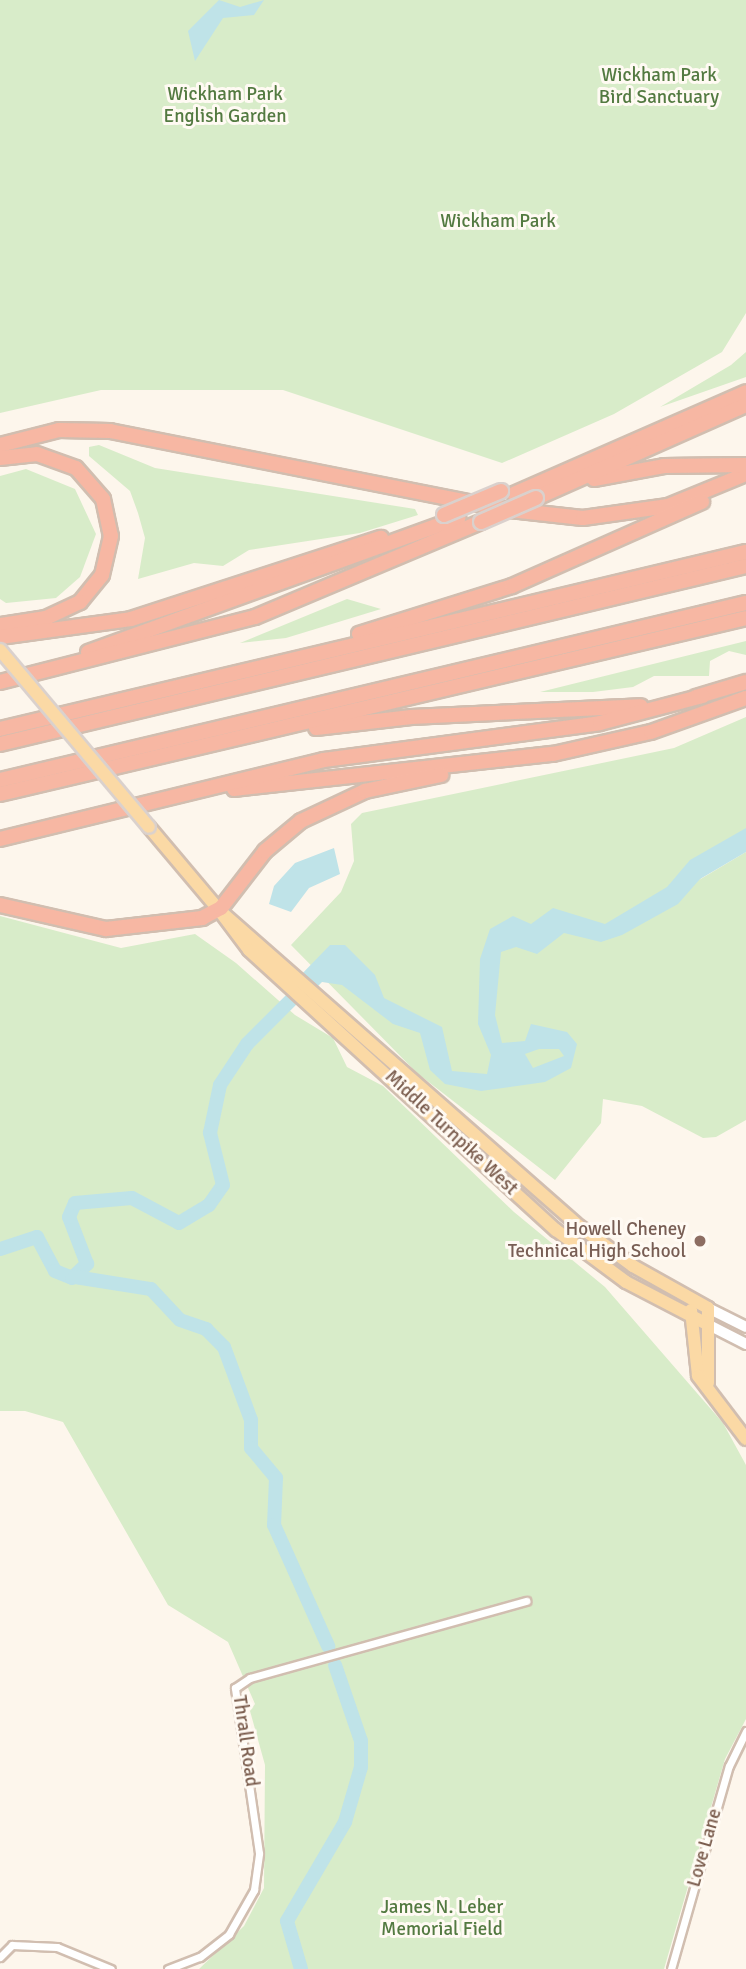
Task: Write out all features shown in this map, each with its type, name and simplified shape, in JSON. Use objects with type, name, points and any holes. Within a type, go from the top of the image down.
[{"type":"highway","points":[[1,682],[452,516],[746,392]]},
{"type":"highway","points":[[1,682],[255,617],[481,522],[746,405]]},
{"type":"highway","points":[[0,445],[59,430],[110,431],[510,510],[583,518],[661,508],[746,475]]},
{"type":"highway","points":[[0,458],[37,454],[76,468],[103,499],[111,536],[103,575],[80,602],[46,618],[0,625]]},
{"type":"highway","points":[[562,487],[646,468],[746,465]]},
{"type":"highway","points":[[304,657],[555,569],[746,475]]},
{"type":"highway","points":[[0,637],[141,617],[452,516]]},
{"type":"highway","points":[[0,729],[746,552]]},
{"type":"highway","points":[[0,744],[746,566]]},
{"type":"highway","points":[[0,780],[746,603]]},
{"type":"highway","points":[[0,794],[746,618]]},
{"type":"highway","points":[[0,839],[338,758],[600,723],[746,682]]},
{"type":"highway","points":[[284,728],[609,710],[703,696]]},
{"type":"highway","points":[[0,905],[117,929],[179,924],[219,909],[270,845],[320,811],[375,788],[633,737],[746,698]]},
{"type":"highway","points":[[157,801],[518,760]]},
{"type":"main road","name":"Middle Turnpike West","points":[[0,650],[219,909],[230,931],[587,1233],[692,1300],[746,1327]]},
{"type":"main road","name":"Middle Turnpike West","points":[[392,1069],[573,1244],[691,1317],[746,1344]]},
{"type":"main road","points":[[692,1300],[692,1361],[746,1439]]},
{"type":"main road","points":[[708,1308],[708,1383]]},
{"type":"street","name":"Thrall Road","points":[[168,1969],[200,1956],[229,1934],[254,1890],[259,1853],[235,1688],[250,1678],[526,1601]]},
{"type":"street","name":"Love Lane","points":[[671,1969],[729,1766],[746,1731]]},
{"type":"street","points":[[0,1957],[12,1945],[57,1947],[111,1969]]},
{"type":"green space","name":"Wickham Park","points":[[0,0],[746,0],[746,313],[722,352],[614,414],[502,463],[283,390],[101,390],[0,413]]},
{"type":"green space","points":[[746,352],[746,377],[660,407],[731,365]]},
{"type":"green space","points":[[99,445],[155,468],[415,509],[418,515],[360,533],[249,550],[223,566],[194,563],[138,579],[145,538],[138,513],[130,491],[89,456],[89,447]]},
{"type":"green space","points":[[26,469],[75,489],[96,534],[80,577],[56,598],[6,603],[0,599],[0,476]]},
{"type":"green space","points":[[347,599],[381,609],[286,638],[240,643]]},
{"type":"green space","points":[[746,641],[746,655],[729,651],[710,661],[709,676],[654,676],[633,687],[593,692],[540,692]]},
{"type":"green space","points":[[746,717],[746,840],[699,880],[746,852],[746,1120],[716,1137],[703,1138],[642,1106],[603,1099],[601,1123],[555,1180],[417,1073],[291,945],[341,892],[354,861],[351,824],[362,813],[674,748]]},
{"type":"green space","name":"James N. Leber Memorial Field","points":[[0,916],[121,948],[195,934],[236,963],[295,1015],[333,1038],[347,1067],[383,1086],[514,1212],[605,1287],[723,1423],[746,1465],[746,1719],[725,1759],[664,1969],[199,1969],[244,1926],[264,1888],[265,1765],[250,1711],[255,1704],[228,1642],[168,1605],[63,1422],[25,1411],[0,1411]]},
{"type":"water","points":[[219,0],[240,7],[264,0],[254,15],[223,18],[195,61],[188,31]]},
{"type":"water","points":[[746,828],[746,852],[700,879],[678,904],[622,935],[601,942],[564,933],[537,954],[516,947],[501,952],[495,1015],[502,1043],[525,1041],[531,1024],[567,1032],[577,1044],[571,1068],[545,1082],[481,1091],[445,1084],[430,1070],[420,1033],[393,1024],[342,985],[322,982],[312,992],[297,979],[330,945],[345,945],[375,975],[384,998],[442,1027],[452,1071],[487,1074],[491,1055],[478,1024],[480,959],[490,929],[513,916],[531,924],[553,908],[605,924],[667,887],[690,860]],"holes":[[[539,1049],[559,1049],[564,1056],[533,1068],[525,1054]]]},
{"type":"water","points":[[334,848],[340,874],[309,888],[291,912],[269,904],[274,886],[295,863]]},
{"type":"waterway","points":[[0,1249],[37,1237],[55,1271],[72,1278],[87,1264],[69,1217],[75,1203],[132,1198],[179,1223],[209,1205],[223,1185],[210,1133],[220,1085],[247,1044],[304,987]]},
{"type":"waterway","points":[[75,1277],[151,1289],[180,1320],[206,1329],[224,1347],[251,1420],[251,1448],[276,1478],[274,1525],[328,1646]]},
{"type":"waterway","points":[[301,1969],[287,1921],[345,1822],[361,1767],[361,1741],[335,1665]]},
{"type":"place","name":"Howell Cheney Technical High School","points":[[700,1241]]},
{"type":"park label","name":"Wickham Park Bird Sanctuary","points":[[659,87]]},
{"type":"park label","name":"Wickham Park English Garden","points":[[225,106]]}]
